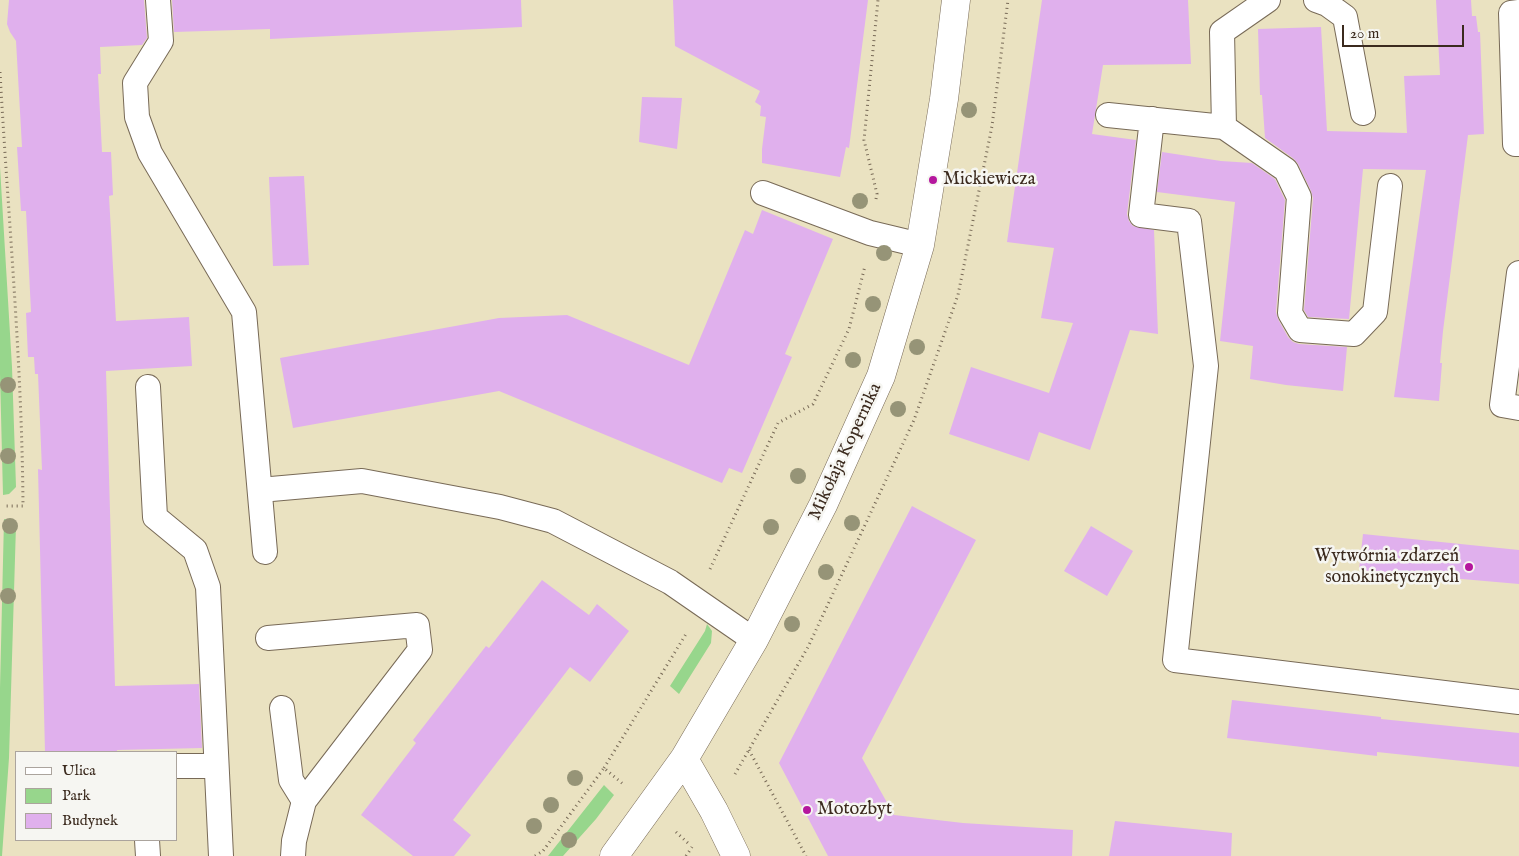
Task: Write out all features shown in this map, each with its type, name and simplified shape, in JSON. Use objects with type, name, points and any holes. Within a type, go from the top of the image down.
[{"type":"street","name":"Mikołaja Kopernika","points":[[614,856],[684,759],[754,640],[823,505],[881,376],[920,245],[944,99],[956,0]]},
{"type":"street","points":[[684,759],[714,811],[736,856]]},
{"type":"lane","points":[[158,0],[161,41],[135,83],[137,116],[150,153],[244,312],[265,552]]},
{"type":"lane","points":[[1224,126],[1222,32],[1268,0]]},
{"type":"lane","points":[[1316,0],[1327,4],[1345,17],[1363,113]]},
{"type":"lane","points":[[1519,12],[1511,13],[1515,144],[1519,144]]},
{"type":"lane","points":[[1108,115],[1224,126],[1286,170],[1299,197],[1290,313],[1300,330],[1354,334],[1375,312],[1390,186]]},
{"type":"lane","points":[[1152,119],[1141,215],[1189,221],[1206,366],[1175,660],[1519,702]]},
{"type":"lane","points":[[763,193],[870,233],[920,245]]},
{"type":"lane","points":[[1519,273],[1502,405],[1519,408]]},
{"type":"lane","points":[[148,387],[155,517],[195,550],[208,587],[221,856]]},
{"type":"lane","points":[[260,490],[362,481],[500,507],[553,521],[670,582],[754,640]]},
{"type":"lane","points":[[268,638],[417,625],[420,650],[304,801],[294,841],[293,856]]},
{"type":"lane","points":[[282,708],[291,780],[304,801]]},
{"type":"lane","points":[[178,766],[216,766]]},
{"type":"lane","points":[[147,841],[148,856]]},
{"type":"path","points":[[604,768],[704,606],[708,572],[778,423],[813,404],[849,329],[871,245],[870,233],[877,194],[864,140],[878,0]]},
{"type":"path","points":[[0,72],[23,451],[23,506],[4,506]]},
{"type":"path","points":[[749,750],[806,856]]},
{"type":"path","points":[[686,856],[692,847]]},
{"type":"green space","points":[[0,167],[12,367],[16,487],[9,494],[3,495],[0,374]]},
{"type":"green space","points":[[4,519],[11,520],[16,525],[9,758],[2,856],[0,856],[0,688]]},
{"type":"green space","points":[[707,624],[712,631],[711,643],[679,694],[670,686],[705,631]]},
{"type":"green space","points":[[604,785],[614,795],[596,819],[563,856],[548,856]]},
{"type":"building","points":[[9,0],[144,0],[147,38],[142,45],[100,47],[101,74],[98,74],[102,152],[111,152],[113,195],[109,196],[116,321],[189,317],[192,366],[106,371],[115,686],[199,684],[202,748],[45,751],[38,469],[42,470],[38,374],[35,374],[34,357],[28,357],[26,313],[31,312],[26,211],[21,211],[17,147],[22,147],[16,41],[7,24]]},
{"type":"building","points":[[172,0],[521,0],[522,27],[270,39],[270,29],[174,32]]},
{"type":"building","points":[[673,0],[868,0],[849,148],[846,147],[840,177],[762,163],[766,117],[760,116],[761,106],[755,102],[760,91],[675,46]]},
{"type":"building","points":[[1042,0],[1188,0],[1191,64],[1103,65],[1092,134],[1136,140],[1127,214],[1133,226],[1154,230],[1158,334],[1130,330],[1090,450],[1039,432],[1029,461],[949,434],[971,367],[1049,393],[1073,323],[1041,318],[1054,248],[1007,242]]},
{"type":"building","points":[[1436,0],[1471,0],[1472,16],[1476,16],[1478,32],[1480,32],[1484,134],[1468,135],[1443,331],[1439,401],[1394,397],[1426,170],[1363,169],[1349,319],[1308,317],[1304,310],[1313,198],[1294,159],[1265,138],[1262,95],[1260,95],[1258,29],[1321,27],[1327,131],[1407,133],[1404,76],[1440,75]]},
{"type":"building","points":[[642,97],[682,98],[677,149],[639,142]]},
{"type":"building","points":[[1162,152],[1221,161],[1252,163],[1275,179],[1285,200],[1276,312],[1278,319],[1293,342],[1347,347],[1343,391],[1250,379],[1253,346],[1220,341],[1235,202],[1157,192]]},
{"type":"building","points":[[304,176],[309,265],[273,266],[269,177]]},
{"type":"building","points":[[762,210],[833,239],[785,354],[792,357],[742,473],[729,468],[722,483],[499,391],[293,428],[280,358],[499,318],[567,315],[689,365],[745,230],[753,234]]},
{"type":"building","points":[[912,506],[976,540],[862,758],[894,815],[963,823],[1073,830],[1072,856],[828,856],[779,763]]},
{"type":"building","points":[[1091,526],[1133,551],[1107,596],[1064,571]]},
{"type":"building","points":[[1363,534],[1519,550],[1519,584],[1359,570]]},
{"type":"building","points":[[542,580],[589,615],[597,604],[629,631],[590,682],[570,667],[453,820],[471,835],[454,856],[413,856],[361,815],[416,743],[413,740],[486,646],[489,648]]},
{"type":"building","points":[[1232,700],[1381,717],[1381,719],[1519,733],[1519,767],[1377,752],[1377,756],[1227,738]]},
{"type":"building","points":[[1115,821],[1232,833],[1231,856],[1109,856]]},
{"type":"place","name":"Mickiewicza","points":[[933,180]]},
{"type":"place","name":"Wytwórnia zdarzeń sonokinetycznych","points":[[1469,567]]},
{"type":"place","name":"Motozbyt","points":[[807,810]]}]
